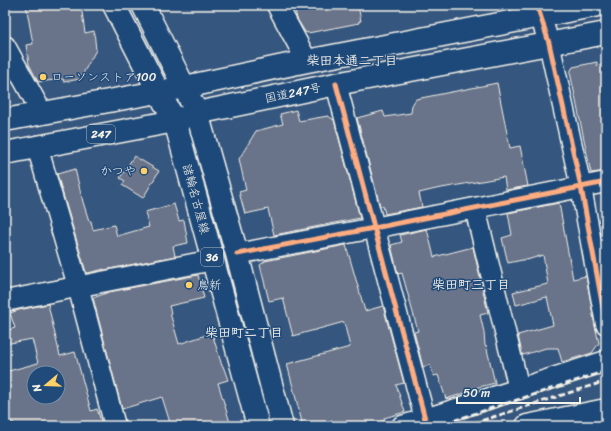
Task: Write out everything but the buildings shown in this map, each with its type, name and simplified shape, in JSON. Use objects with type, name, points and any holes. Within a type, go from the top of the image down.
[{"type":"main road","name":"諸輪名古屋線","points":[[114,5],[158,91],[175,120],[258,426]]},
{"type":"main road","name":"諸輪名古屋線","points":[[143,5],[197,113],[237,254],[282,426]]},
{"type":"main road","points":[[5,120],[185,87],[539,11],[598,5]]},
{"type":"main road","name":"国道247号","points":[[5,153],[175,120],[197,113],[336,84],[606,33]]},
{"type":"main road","points":[[526,426],[606,410]]},
{"type":"street","points":[[276,5],[307,61]]},
{"type":"street","points":[[539,11],[549,43],[581,186],[606,324]]},
{"type":"street","points":[[5,46],[42,113]]},
{"type":"street","points":[[336,84],[425,419]]},
{"type":"street","points":[[37,146],[78,286],[115,426]]},
{"type":"street","points":[[237,254],[606,182]]},
{"type":"street","points":[[475,208],[519,389]]},
{"type":"street","points":[[5,301],[213,260]]},
{"type":"street","points":[[402,426],[606,360]]},
{"type":"railway","points":[[437,426],[606,371]]},
{"type":"railway","points":[[465,426],[606,381]]},
{"type":"cycle path","points":[[537,5],[549,43],[581,187],[606,324]]},
{"type":"cycle path","points":[[336,84],[425,419]]},
{"type":"cycle path","points":[[237,254],[606,182]]},
{"type":"place","name":"ローソンストア100","points":[[43,77]]},
{"type":"place","name":"かつや","points":[[144,171]]},
{"type":"place","name":"鳥新","points":[[189,285]]},
{"type":"district","name":"柴田本通二丁目","points":[[352,60]]},
{"type":"district","name":"柴田町三丁目","points":[[471,284]]},
{"type":"district","name":"柴田町二丁目","points":[[244,332]]}]
